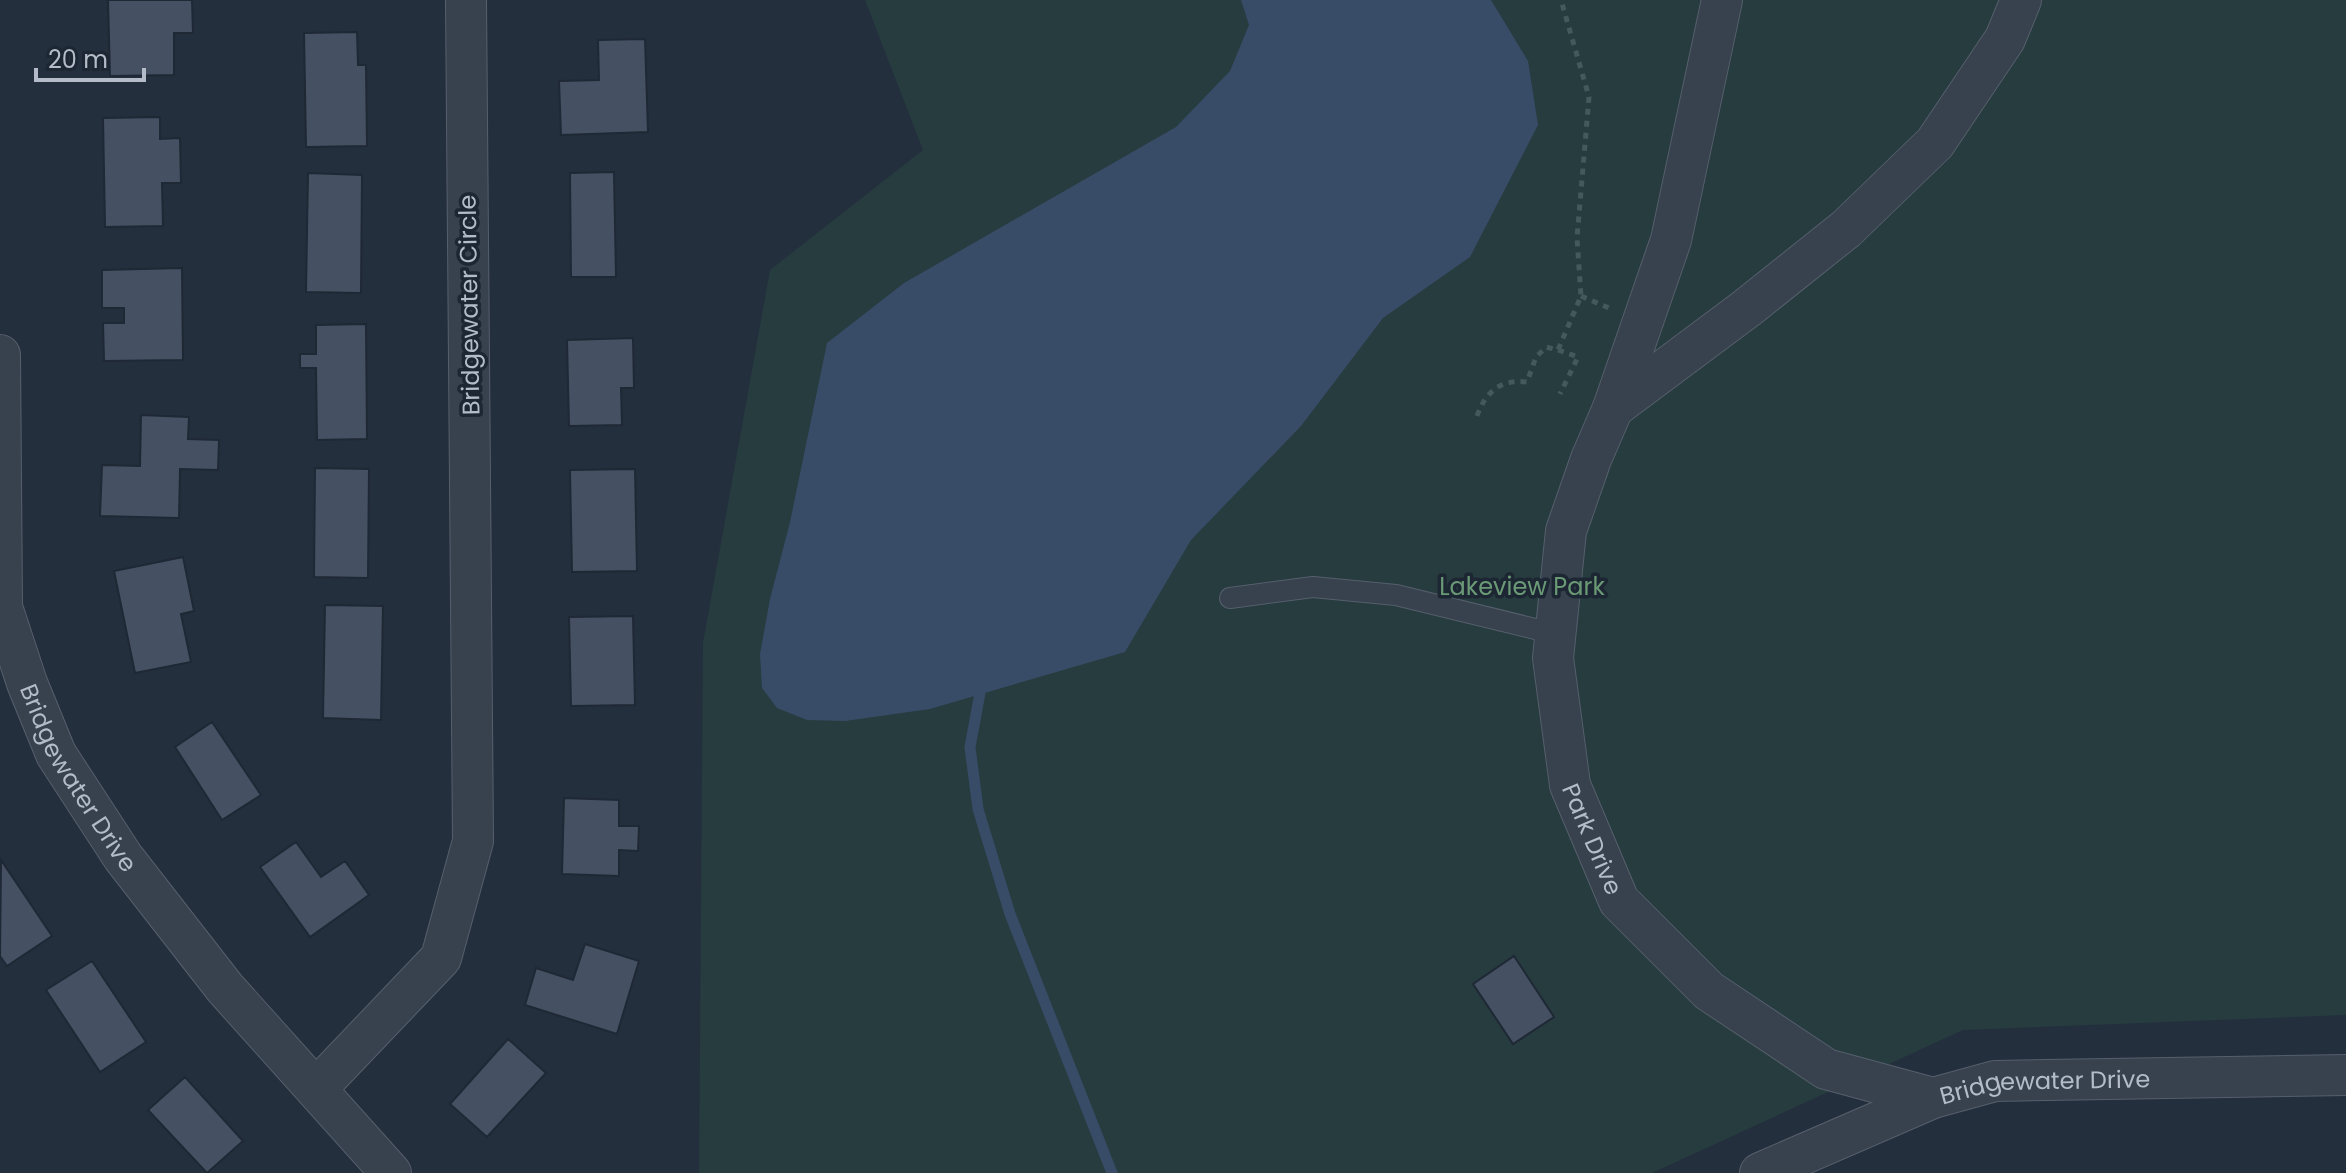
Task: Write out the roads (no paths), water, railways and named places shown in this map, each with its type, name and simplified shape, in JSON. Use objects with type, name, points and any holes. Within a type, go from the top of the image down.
[{"type":"street","name":"Bridgewater Circle","points":[[317,1088],[441,958],[473,841],[466,0]]},
{"type":"street","name":"Park Drive","points":[[1722,0],[1671,240],[1613,408],[1566,531],[1553,658],[1570,785],[1619,901],[1709,991],[1826,1069],[1933,1098]]},
{"type":"street","points":[[1613,408],[1846,229],[1935,143],[2005,39],[2021,0]]},
{"type":"street","name":"Bridgewater Drive","points":[[0,355],[1,607],[56,754],[115,844],[225,988],[391,1173]]},
{"type":"street","name":"Bridgewater Drive","points":[[1760,1173],[1933,1098],[1995,1081],[2346,1075]]},
{"type":"lane","points":[[1230,598],[1313,587],[1396,595],[1556,634]]},
{"type":"water","points":[[1241,0],[1491,0],[1528,61],[1538,125],[1470,257],[1383,318],[1301,426],[1191,540],[1125,652],[930,709],[845,721],[807,720],[777,708],[762,688],[760,654],[827,343],[904,283],[1176,127],[1230,71],[1249,25]]},
{"type":"waterway","points":[[980,693],[970,747],[978,809],[1010,914],[1112,1173]]},
{"type":"park label","name":"Lakeview Park","points":[[1522,586]]}]
